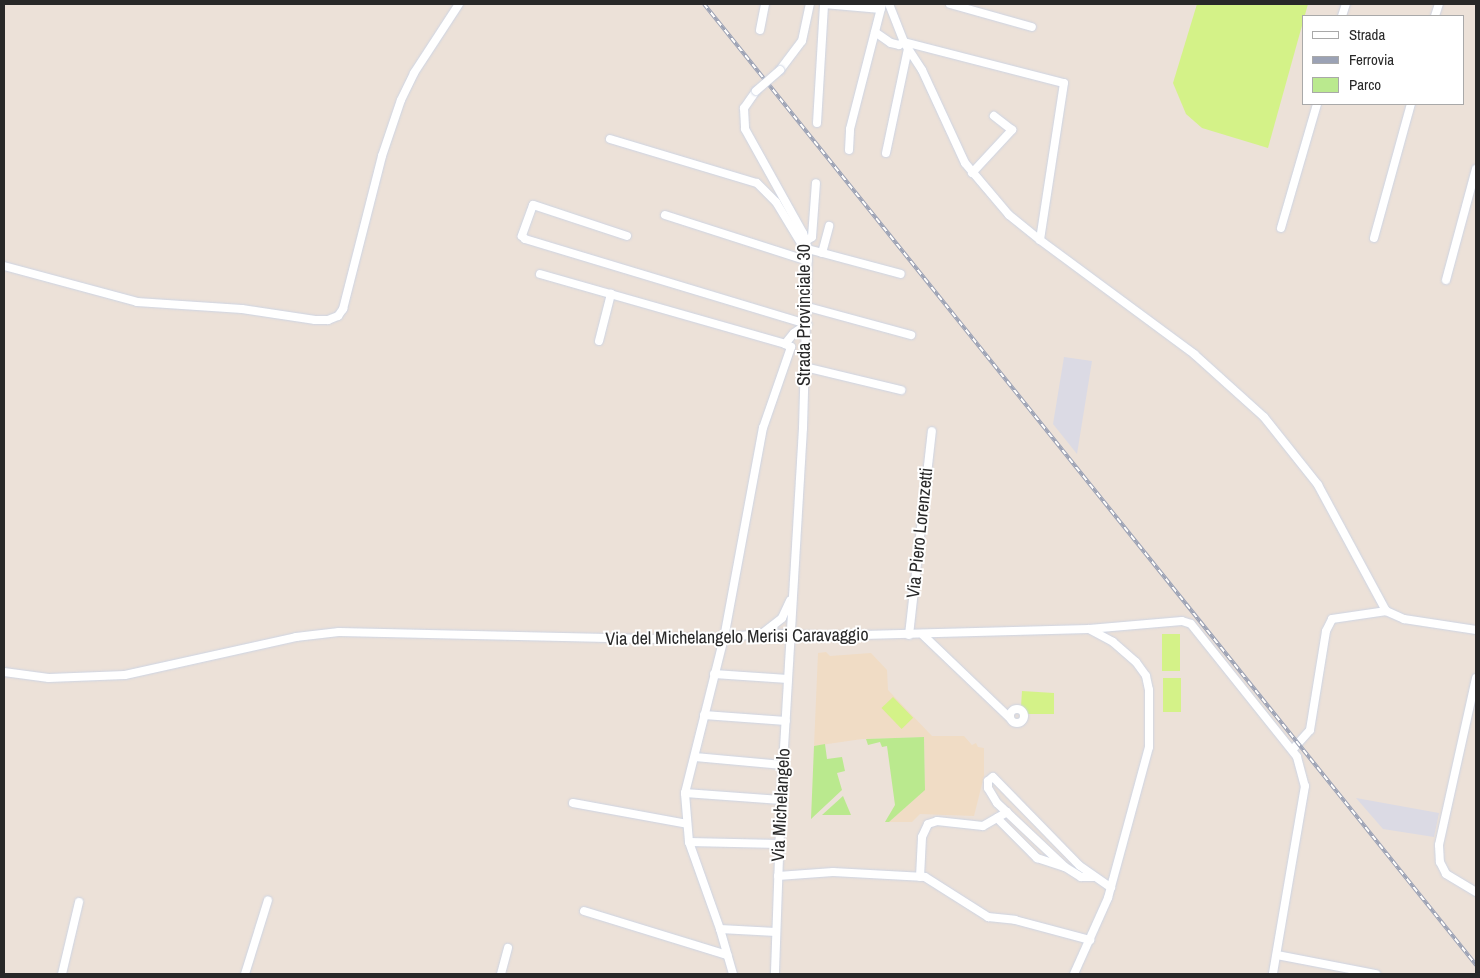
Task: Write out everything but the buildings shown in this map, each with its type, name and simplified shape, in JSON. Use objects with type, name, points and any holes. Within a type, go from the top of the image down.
[{"type":"street","points":[[4,266],[137,302],[242,309],[314,320],[328,320],[338,316],[343,309],[382,156],[401,100],[414,73],[459,4]]},
{"type":"street","points":[[760,30],[765,4]]},
{"type":"street","name":"Strada Provinciale 30","points":[[791,635],[808,307],[807,245],[745,129],[744,108],[756,91],[780,70],[802,41],[810,4]]},
{"type":"street","points":[[817,123],[824,4],[851,9],[882,6],[850,130],[850,150]]},
{"type":"street","points":[[889,4],[906,45],[972,173],[1009,215],[1194,354],[1264,418],[1318,485],[1386,611]]},
{"type":"street","points":[[950,4],[1032,27]]},
{"type":"street","points":[[875,32],[891,43],[1064,83],[1040,240]]},
{"type":"street","points":[[886,152],[906,45]]},
{"type":"street","points":[[1281,228],[1317,105]]},
{"type":"street","points":[[1374,238],[1411,105]]},
{"type":"street","points":[[972,173],[1012,130],[994,116]]},
{"type":"street","points":[[610,139],[757,183],[782,212],[798,242],[822,253],[901,274]]},
{"type":"street","points":[[1446,280],[1476,169]]},
{"type":"street","points":[[807,245],[812,237],[816,183]]},
{"type":"street","points":[[627,236],[533,206],[522,236],[525,239],[807,324]]},
{"type":"street","points":[[665,215],[808,261]]},
{"type":"street","points":[[822,253],[829,226]]},
{"type":"street","points":[[540,274],[791,347],[763,428],[724,638],[686,794],[689,842],[720,929],[733,974]]},
{"type":"street","points":[[599,341],[611,294]]},
{"type":"street","points":[[808,307],[911,335]]},
{"type":"street","points":[[785,344],[794,333],[807,324]]},
{"type":"street","points":[[805,367],[901,390]]},
{"type":"street","name":"Via Piero Lorenzetti","points":[[909,635],[932,431]]},
{"type":"street","points":[[762,633],[782,618],[792,597]]},
{"type":"street","points":[[1273,974],[1305,786],[1293,749],[1310,730],[1329,622],[1341,616],[1386,611],[1404,619],[1476,630]]},
{"type":"street","name":"Via del Michelangelo Merisi Caravaggio","points":[[4,672],[49,678],[125,675],[296,637],[339,632],[613,639],[724,638],[762,633],[791,635],[923,635],[1089,629],[1182,620],[1191,624],[1293,749]]},
{"type":"street","points":[[1074,974],[1111,888],[1132,802],[1149,746],[1149,690],[1146,676],[1136,662],[1119,647],[1089,629]]},
{"type":"street","name":"Via Michelangelo","points":[[775,974],[781,800],[791,635]]},
{"type":"street","points":[[923,635],[1010,718]]},
{"type":"street","points":[[714,674],[788,679]]},
{"type":"street","points":[[1476,678],[1440,845],[1440,862],[1446,874],[1476,892]]},
{"type":"street","points":[[704,715],[786,721]]},
{"type":"street","points":[[695,757],[783,765]]},
{"type":"street","points":[[1094,876],[1081,877],[1065,867],[1007,812],[988,788],[992,777],[1094,876],[1111,888]]},
{"type":"street","points":[[686,794],[781,800]]},
{"type":"street","points":[[573,803],[687,824]]},
{"type":"street","points":[[920,877],[922,837],[928,824],[937,821],[983,826],[1007,812]]},
{"type":"street","points":[[996,818],[1037,858],[1065,867]]},
{"type":"street","points":[[689,842],[779,844]]},
{"type":"street","points":[[778,876],[832,872],[920,877],[988,917],[1014,920],[1090,940]]},
{"type":"street","points":[[245,974],[268,900]]},
{"type":"street","points":[[62,974],[79,902]]},
{"type":"street","points":[[584,911],[727,955]]},
{"type":"street","points":[[720,929],[776,932]]},
{"type":"street","points":[[501,974],[508,948]]},
{"type":"street","points":[[1277,954],[1376,974]]},
{"type":"shaded area","points":[[1064,357],[1092,361],[1077,454],[1053,424]]},
{"type":"shaded area","points":[[826,652],[830,656],[871,653],[887,670],[888,690],[932,736],[964,736],[972,745],[976,743],[978,747],[984,748],[984,776],[974,816],[920,814],[912,822],[889,822],[925,789],[924,737],[862,739],[814,746],[818,653]]},
{"type":"shaded area","points":[[1356,798],[1439,813],[1434,837],[1383,829]]},
{"type":"green space","points":[[1197,4],[1308,4],[1305,15],[1302,15],[1302,26],[1268,148],[1202,128],[1186,114],[1173,83]]},
{"type":"green space","points":[[1162,634],[1180,634],[1180,671],[1162,671]]},
{"type":"green space","points":[[1163,678],[1181,678],[1181,712],[1163,712]]},
{"type":"green space","points":[[1022,691],[1054,693],[1054,714],[1027,714],[1021,707]]},
{"type":"green space","points":[[893,697],[913,718],[902,729],[881,708]]},
{"type":"green space","points":[[924,737],[925,790],[889,822],[885,822],[895,805],[887,746],[882,747],[880,742],[868,745],[866,739]]},
{"type":"green space","points":[[825,744],[827,759],[842,757],[845,771],[837,773],[842,790],[811,819],[814,746]]},
{"type":"green space","points":[[843,796],[851,815],[822,815]]},
{"type":"railway","points":[[704,4],[1476,965]]}]
